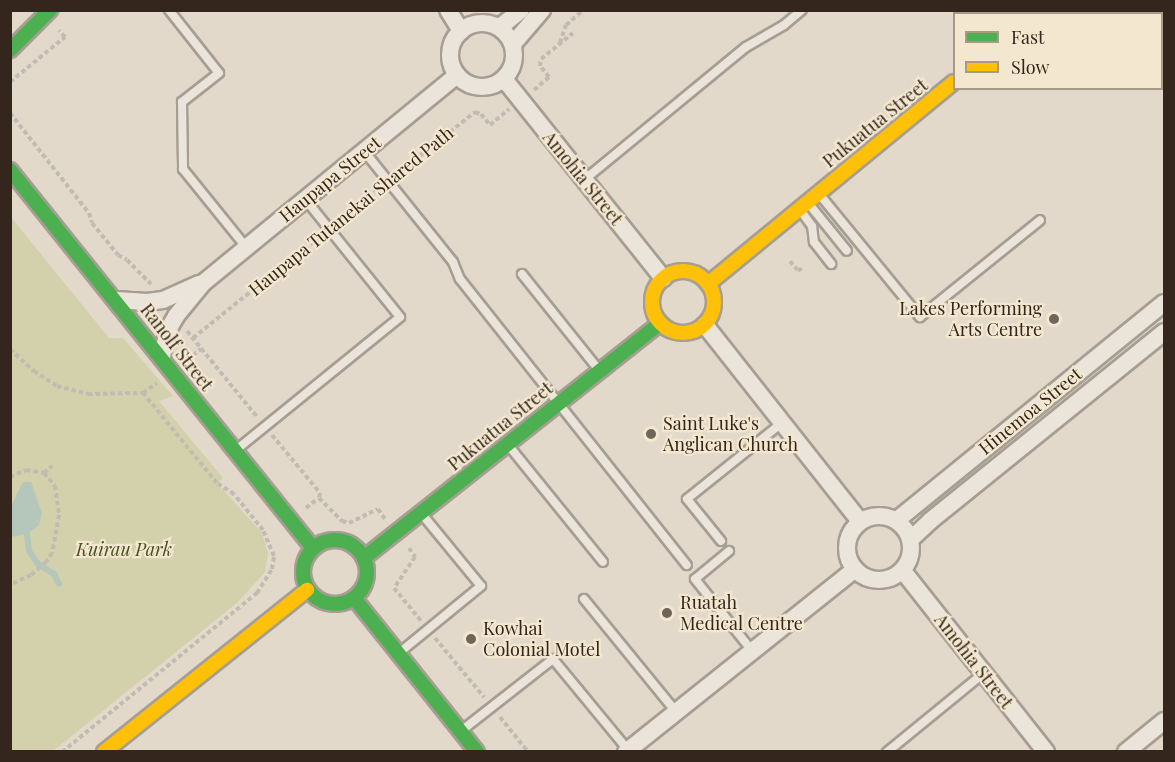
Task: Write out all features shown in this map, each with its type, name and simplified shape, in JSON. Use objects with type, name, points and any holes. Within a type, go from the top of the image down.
[{"type":"main road","points":[[10,50],[51,17]]},
{"type":"main road","name":"Pukuatua Street","points":[[708,284],[953,83]]},
{"type":"main road","name":"Ranolf Street","points":[[10,170],[162,356],[313,548]]},
{"type":"main road","points":[[682,271],[692,272],[708,284],[714,304],[705,325],[696,331],[677,333],[660,322],[655,316],[652,300],[663,278],[682,271]]},
{"type":"main road","name":"Pukuatua Street","points":[[364,558],[660,322]]},
{"type":"main road","points":[[330,540],[339,540],[355,548],[364,558],[366,580],[354,598],[339,604],[330,604],[313,597],[307,590],[303,568],[313,548],[330,540]]},
{"type":"main road","points":[[104,752],[307,590]]},
{"type":"main road","points":[[354,598],[477,752]]},
{"type":"street","points":[[448,10],[461,31]]},
{"type":"street","points":[[500,27],[521,10]]},
{"type":"street","points":[[513,44],[542,10]]},
{"type":"street","points":[[480,23],[500,27],[513,44],[514,56],[511,69],[504,79],[492,85],[480,87],[467,83],[457,75],[450,57],[451,47],[461,31],[480,23]]},
{"type":"street","name":"Haupapa Street","points":[[162,356],[168,330],[176,316],[203,283],[457,75]]},
{"type":"street","name":"Amohia Street","points":[[504,79],[663,278]]},
{"type":"street","name":"Haupapa Street","points":[[117,300],[147,302],[163,300],[203,283]]},
{"type":"street","name":"Hinemoa Street","points":[[897,520],[1164,303]]},
{"type":"street","points":[[705,325],[860,521]]},
{"type":"street","name":"Hinemoa Street","points":[[911,539],[930,521],[1164,332]]},
{"type":"street","points":[[877,515],[897,520],[911,539],[909,561],[903,570],[883,580],[869,579],[855,569],[847,555],[847,545],[852,530],[860,521],[877,515]]},
{"type":"street","points":[[630,750],[855,569]]},
{"type":"street","name":"Amohia Street","points":[[903,570],[1046,752]]},
{"type":"street","points":[[1126,752],[1164,721]]},
{"type":"lane","points":[[169,10],[219,73],[182,102],[183,169],[246,247]]},
{"type":"lane","points":[[584,180],[746,47],[784,25],[802,10]]},
{"type":"lane","points":[[364,151],[453,262],[460,279],[687,565]]},
{"type":"lane","points":[[236,450],[400,317],[305,199]]},
{"type":"lane","points":[[808,201],[920,317],[1040,220]]},
{"type":"lane","points":[[808,201],[846,251]]},
{"type":"lane","points":[[808,201],[814,242],[831,264]]},
{"type":"lane","points":[[522,274],[599,371]]},
{"type":"lane","points":[[1061,385],[1075,403]]},
{"type":"lane","points":[[720,541],[687,499],[782,423]]},
{"type":"lane","points":[[507,444],[603,562]]},
{"type":"lane","points":[[398,653],[481,586],[421,512]]},
{"type":"lane","points":[[729,550],[694,579],[752,651]]},
{"type":"lane","points":[[584,599],[676,712]]},
{"type":"lane","points":[[461,731],[553,659],[630,750]]},
{"type":"lane","points":[[887,752],[984,673]]},
{"type":"path","points":[[560,44],[566,25],[583,10]]},
{"type":"path","points":[[10,82],[65,37],[51,17]]},
{"type":"path","points":[[537,87],[549,77],[540,66],[541,59],[573,33]]},
{"type":"path","name":"Haupapa Tutanekai Shared Path","points":[[193,338],[475,111],[481,114],[490,125],[509,110]]},
{"type":"path","points":[[10,113],[89,213],[92,223],[118,255],[127,260],[154,289]]},
{"type":"path","points":[[790,261],[801,271]]},
{"type":"path","points":[[182,325],[320,493],[319,498],[307,507]]},
{"type":"path","points":[[10,349],[34,371],[57,386],[88,394],[142,393],[159,382]]},
{"type":"path","points":[[188,359],[201,349]]},
{"type":"path","points":[[62,752],[257,593],[272,569],[274,556],[266,536],[234,494],[217,483],[142,393]]},
{"type":"path","points":[[44,473],[52,466]]},
{"type":"path","points":[[10,477],[26,470],[44,473],[56,486],[59,515],[52,553],[46,562],[20,581],[10,585]]},
{"type":"path","points":[[319,498],[342,521],[349,523],[378,509],[386,520]]},
{"type":"path","points":[[266,536],[273,530]]},
{"type":"path","points":[[407,546],[415,556],[394,588],[528,752]]},
{"type":"green space","name":"Kuirau Park","points":[[10,216],[109,338],[123,338],[173,396],[159,401],[223,478],[217,483],[262,533],[268,553],[265,572],[238,602],[53,751],[11,751]]},
{"type":"shaded area","points":[[23,482],[31,482],[42,513],[39,525],[27,534],[11,537],[11,506]]},
{"type":"waterway","points":[[27,534],[29,551],[38,564],[54,574],[59,584]]},
{"type":"traffic: fast","points":[[10,50],[50,10]]},
{"type":"traffic: fast","points":[[10,170],[313,548]]},
{"type":"traffic: fast","points":[[364,558],[660,323]]},
{"type":"traffic: fast","points":[[329,540],[341,540],[358,549],[365,560],[367,572],[365,584],[358,595],[341,604],[329,604],[317,599],[308,590],[303,578],[303,566],[308,554],[317,545],[329,540]]},
{"type":"traffic: fast","points":[[354,598],[477,752]]},
{"type":"traffic: slow","points":[[708,284],[953,83]]},
{"type":"traffic: slow","points":[[683,271],[695,273],[705,280],[712,290],[714,302],[712,314],[705,324],[695,331],[683,333],[671,331],[661,324],[654,314],[652,302],[654,290],[661,280],[671,273],[683,271]]},
{"type":"traffic: slow","points":[[104,752],[307,590]]},
{"type":"place","name":"Lakes Performing Arts Centre","points":[[1054,319]]},
{"type":"place","name":"Saint Luke's Anglican Church","points":[[651,434]]},
{"type":"place","name":"Ruatah Medical Centre","points":[[667,613]]},
{"type":"place","name":"Kowhai Colonial Motel","points":[[471,639]]}]
